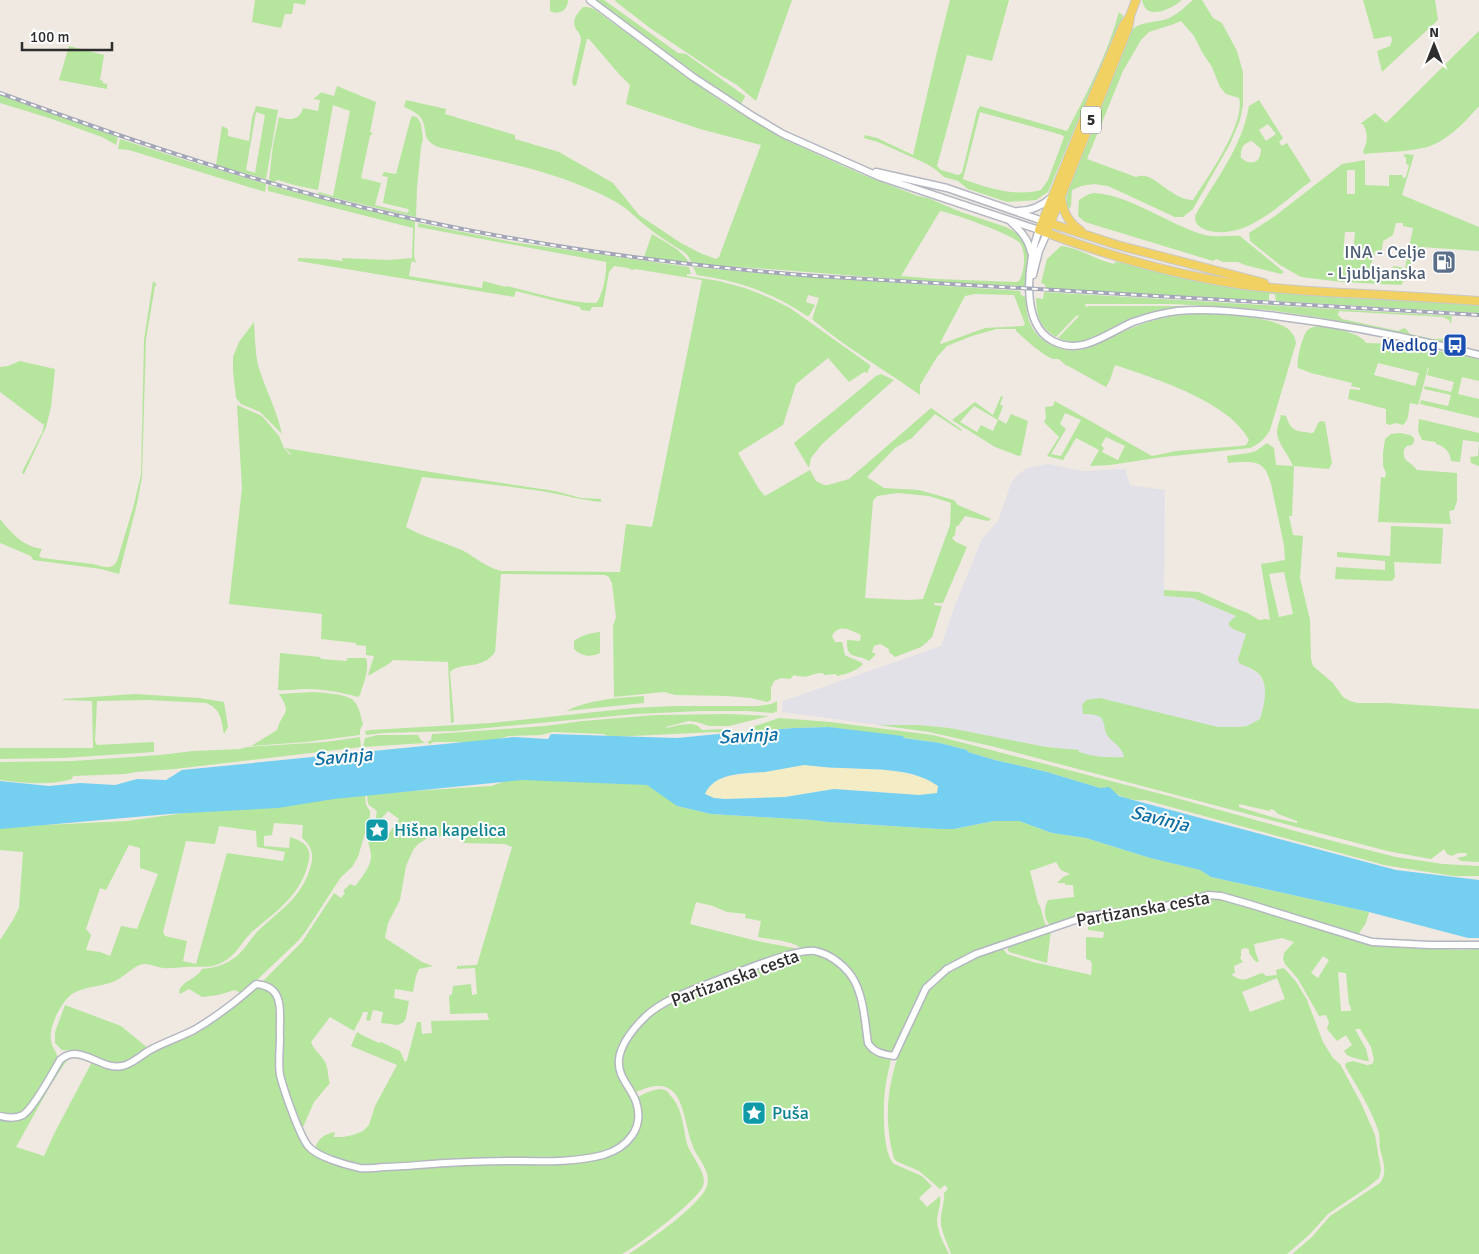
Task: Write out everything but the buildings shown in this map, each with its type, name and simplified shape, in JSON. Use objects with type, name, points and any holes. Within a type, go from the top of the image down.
[{"type":"main road","name":"5","points":[[1047,222],[1128,28],[1136,0]]},
{"type":"main road","points":[[1058,195],[1067,217],[1084,234]]},
{"type":"main road","points":[[1278,288],[1262,282],[1117,245],[1047,222],[1043,232],[1114,255],[1182,272],[1243,284],[1278,288],[1479,301]]},
{"type":"street","points":[[590,0],[693,77],[784,134],[880,177],[1043,232]]},
{"type":"street","points":[[858,167],[947,188],[1047,222]]},
{"type":"street","points":[[1011,210],[1021,211],[1035,208],[1058,195]]},
{"type":"street","points":[[1008,220],[1026,238],[1032,257]]},
{"type":"street","points":[[1043,232],[1034,243],[1030,286],[1031,308],[1037,327],[1051,340],[1068,346],[1080,346],[1090,343],[1133,322],[1154,316],[1176,312],[1204,311],[1261,314],[1301,319],[1400,337],[1479,355]]},
{"type":"street","points":[[1030,286],[1043,232]]},
{"type":"street","name":"Partizanska cesta","points":[[0,1116],[12,1118],[23,1114],[31,1107],[60,1060],[66,1054],[78,1054],[112,1066],[120,1067],[129,1064],[151,1049],[194,1030],[217,1016],[256,984],[264,985],[278,997],[280,1008],[280,1073],[304,1138],[309,1147],[316,1153],[362,1168],[443,1163],[559,1161],[601,1156],[610,1153],[632,1137],[637,1129],[638,1111],[636,1100],[622,1078],[619,1059],[622,1047],[630,1034],[645,1017],[655,1009],[683,994],[802,951],[814,951],[825,954],[844,967],[855,982],[860,997],[868,1043],[872,1049],[894,1056],[926,988],[947,969],[976,954],[1087,916],[1158,908],[1208,895],[1222,896],[1372,942],[1479,945]]},
{"type":"shaded area","points":[[1048,464],[1083,471],[1125,469],[1130,485],[1165,490],[1164,596],[1193,598],[1236,616],[1235,630],[1246,634],[1238,659],[1259,674],[1265,686],[1265,704],[1260,719],[1247,726],[1231,728],[1184,719],[1125,757],[1114,758],[1091,756],[1064,749],[950,728],[917,725],[878,725],[782,712],[783,701],[941,646],[955,605],[982,539],[998,521],[1011,483],[1018,474],[1028,468]]},
{"type":"green space","points":[[255,0],[306,0],[305,5],[294,3],[292,14],[285,14],[281,28],[252,22]]},
{"type":"green space","points":[[550,0],[568,0],[568,4],[565,9],[557,13],[550,11]]},
{"type":"green space","points":[[594,0],[604,0],[678,53],[686,54],[745,96],[741,105],[700,77]]},
{"type":"green space","points":[[616,0],[792,0],[756,101],[737,85],[650,28]]},
{"type":"green space","points":[[950,0],[1009,0],[992,61],[967,55],[937,166],[941,170],[958,175],[962,173],[977,111],[980,106],[1067,131],[1103,58],[1119,12],[1123,16],[1090,98],[1079,118],[1048,192],[1036,200],[1007,202],[968,189],[958,181],[944,177],[925,163],[878,142],[864,138],[865,135],[877,138],[913,155]],"holes":[[[980,112],[1064,137],[1048,180],[1041,190],[1021,193],[1011,192],[963,179]]]},
{"type":"green space","points":[[1142,0],[1182,0],[1166,10],[1154,12],[1148,11],[1144,7]]},
{"type":"green space","points":[[1193,0],[1202,0],[1213,18],[1222,23],[1237,51],[1243,72],[1243,105],[1240,120],[1230,144],[1193,209],[1183,217],[1175,217],[1108,186],[1094,184],[1072,190],[1071,206],[1068,211],[1066,207],[1067,191],[1130,32],[1142,24],[1171,17]],"holes":[[[1181,21],[1194,36],[1212,67],[1220,87],[1226,94],[1239,98],[1240,109],[1237,121],[1224,150],[1193,200],[1177,195],[1149,177],[1136,177],[1087,159],[1123,71],[1141,40],[1149,32]]]},
{"type":"green space","points":[[1363,0],[1435,0],[1438,20],[1382,72],[1377,51],[1390,46],[1391,36],[1374,39]]},
{"type":"green space","points":[[583,7],[594,9],[725,104],[786,140],[861,174],[1006,227],[1019,234],[1023,238],[1029,253],[1027,283],[1025,283],[1025,286],[941,282],[692,264],[684,252],[655,233],[616,202],[595,192],[529,168],[432,144],[427,138],[421,118],[404,107],[406,100],[446,109],[445,114],[515,135],[515,139],[559,152],[613,183],[639,215],[681,243],[716,259],[719,257],[761,145],[700,129],[626,104],[630,85],[589,39],[587,39],[576,86],[573,85],[572,81],[581,40],[574,23],[575,17]],"holes":[[[940,211],[995,230],[1020,243],[1024,262],[1023,272],[1019,281],[901,276]]]},
{"type":"green space","points":[[1479,31],[1479,106],[1467,119],[1447,137],[1423,148],[1364,154],[1367,134],[1363,124],[1360,124],[1375,113],[1386,123]]},
{"type":"green space","points":[[69,46],[104,55],[100,80],[107,84],[107,89],[59,80]]},
{"type":"green space","points":[[337,86],[376,102],[370,132],[373,133],[370,136],[361,178],[381,183],[375,205],[407,213],[409,211],[408,209],[383,203],[388,177],[382,176],[384,172],[396,174],[410,121],[412,116],[417,117],[421,124],[423,139],[417,188],[416,217],[318,194],[319,192],[333,196],[350,111],[333,105],[318,190],[278,180],[274,182],[269,180],[273,145],[279,117],[287,119],[297,117],[303,108],[318,111],[320,100],[313,99],[322,92],[334,96]]},
{"type":"green space","points":[[0,94],[118,137],[116,145],[102,137],[0,103]]},
{"type":"green space","points":[[1259,100],[1283,138],[1279,142],[1282,146],[1287,143],[1311,181],[1276,209],[1249,225],[1221,232],[1206,230],[1198,225],[1195,216],[1234,150],[1249,106]],"holes":[[[1268,124],[1276,134],[1266,141],[1259,130]],[[1252,141],[1261,149],[1258,160],[1252,163],[1241,158],[1244,145]]]},
{"type":"green space","points":[[256,106],[278,110],[266,179],[216,165],[222,126],[228,129],[228,136],[249,141],[252,118]],"holes":[[[256,112],[265,115],[255,173],[246,170]]]},
{"type":"green space","points":[[120,139],[266,184],[265,192],[129,150],[118,149]]},
{"type":"green space","points":[[1404,154],[1414,155],[1402,195],[1479,227],[1479,251],[1421,247],[1415,256],[1413,255],[1409,258],[1412,261],[1410,266],[1413,268],[1401,285],[1342,282],[1301,277],[1280,265],[1250,241],[1249,233],[1275,216],[1342,164],[1365,160],[1365,185],[1389,186],[1389,175],[1402,175],[1403,178],[1406,177],[1409,165],[1406,164],[1406,157],[1404,157]],"holes":[[[1347,170],[1355,170],[1355,194],[1347,194]],[[1396,223],[1403,223],[1403,226],[1413,228],[1405,268],[1393,266],[1391,275],[1384,275],[1378,273],[1370,265],[1375,251],[1379,252],[1382,250],[1383,241],[1393,235]],[[1345,232],[1355,232],[1353,252],[1343,257]]]},
{"type":"green space","points":[[268,185],[415,221],[414,256],[416,263],[412,261],[409,276],[482,288],[483,281],[585,303],[596,303],[603,290],[606,262],[418,227],[418,223],[512,242],[689,267],[691,274],[687,274],[687,276],[719,281],[745,288],[790,308],[870,365],[870,367],[868,373],[864,372],[849,382],[828,358],[796,384],[783,425],[738,453],[765,496],[810,470],[816,481],[824,485],[849,479],[931,408],[962,430],[935,414],[912,438],[895,448],[867,477],[884,488],[919,490],[954,500],[958,505],[991,519],[988,521],[965,516],[956,526],[955,535],[952,538],[967,547],[943,603],[934,603],[934,605],[942,606],[932,637],[921,647],[895,657],[889,652],[889,649],[880,644],[874,646],[872,652],[876,654],[869,661],[850,654],[848,651],[847,640],[860,641],[861,635],[845,629],[838,630],[832,636],[835,642],[842,642],[845,655],[863,664],[855,670],[837,676],[836,674],[824,675],[819,673],[804,677],[794,675],[790,679],[781,678],[774,681],[771,687],[771,700],[767,702],[751,698],[675,695],[664,692],[614,697],[613,626],[616,617],[612,583],[609,577],[605,575],[501,574],[495,652],[484,662],[460,667],[450,672],[454,722],[451,723],[448,662],[393,660],[386,666],[368,675],[374,656],[366,655],[366,646],[321,639],[322,614],[229,604],[242,488],[237,405],[262,416],[279,436],[284,448],[290,455],[285,448],[555,491],[581,498],[601,499],[601,502],[548,492],[422,477],[406,527],[426,537],[462,550],[501,571],[620,572],[626,524],[652,527],[702,280],[614,266],[609,272],[603,307],[592,307],[590,311],[516,291],[514,297],[298,261],[298,258],[343,261],[342,258],[389,260],[412,258],[413,228],[268,191]],"holes":[[[898,493],[929,496],[951,503],[950,525],[923,599],[865,598],[873,501],[877,496]]]},
{"type":"green space","points":[[1094,193],[1122,199],[1205,235],[1240,236],[1284,272],[1281,274],[1238,262],[1223,262],[1216,259],[1213,261],[1085,222],[1078,216],[1079,200]]},
{"type":"green space","points":[[652,234],[678,250],[689,263],[644,257]]},
{"type":"green space","points":[[1061,246],[1075,249],[1114,264],[1115,262],[1126,263],[1214,284],[1313,296],[1479,304],[1479,313],[1276,301],[1275,294],[1269,294],[1269,301],[1046,288],[1041,283],[1047,259]]},
{"type":"green space","points":[[693,267],[791,276],[1020,291],[1021,295],[1026,297],[1028,316],[1034,331],[1046,342],[1065,350],[1090,348],[1154,320],[1172,316],[1199,314],[1239,315],[1275,323],[1289,329],[1296,343],[1270,430],[1264,439],[1256,445],[1250,448],[1090,466],[1099,450],[1076,438],[1063,460],[1047,456],[1059,437],[1044,422],[1046,418],[1045,407],[1053,406],[1055,401],[1152,456],[1176,451],[1241,446],[1246,445],[1249,440],[1239,426],[1226,414],[1190,393],[1115,365],[1106,387],[1058,359],[1045,355],[1016,329],[996,329],[947,346],[937,357],[920,385],[920,395],[825,330],[812,319],[819,298],[808,295],[806,302],[815,305],[809,316],[807,316],[768,294],[741,284],[697,275]],"holes":[[[975,294],[1014,295],[1025,324],[1023,326],[985,328],[941,344],[965,296]],[[1065,413],[1081,420],[1061,456],[1051,454],[1066,429],[1060,424]],[[1106,437],[1125,446],[1118,460],[1102,452],[1104,448],[1101,445]]]},
{"type":"green space","points":[[153,281],[157,285],[155,286],[146,339],[142,477],[119,574],[101,569],[33,560],[31,556],[0,543],[0,519],[18,538],[29,545],[42,549],[39,556],[42,558],[104,567],[110,567],[117,561],[141,475],[144,340]]},
{"type":"green space","points":[[1044,292],[1452,316],[1451,324],[1449,320],[1443,317],[1339,311],[1338,315],[1342,319],[1398,331],[1404,328],[1410,334],[1433,339],[1450,339],[1449,342],[1432,341],[1317,317],[1269,310],[1174,304],[1085,304],[1086,307],[1180,306],[1180,308],[1161,310],[1143,315],[1087,340],[1071,342],[1058,338],[1079,316],[1077,315],[1056,337],[1042,325],[1038,316],[1036,298],[1043,299]]},
{"type":"green space","points":[[254,322],[258,365],[282,434],[260,412],[241,404],[236,398],[233,357],[239,342]]},
{"type":"green space","points":[[1317,326],[1351,333],[1366,343],[1405,344],[1479,359],[1479,381],[1462,377],[1458,394],[1479,399],[1479,418],[1420,404],[1421,400],[1448,406],[1451,395],[1424,389],[1425,386],[1451,392],[1454,382],[1427,375],[1428,368],[1418,405],[1410,403],[1408,418],[1403,425],[1396,423],[1389,425],[1386,423],[1386,409],[1348,399],[1350,389],[1360,390],[1360,388],[1351,386],[1352,383],[1298,368],[1304,335],[1308,330]],"holes":[[[1378,363],[1419,373],[1415,386],[1374,375]]]},
{"type":"green space","points":[[20,361],[55,369],[51,407],[46,427],[24,474],[22,473],[23,470],[42,433],[44,425],[0,392],[0,367]]},
{"type":"green space","points":[[881,374],[894,380],[822,444],[811,458],[809,468],[794,443],[876,376]]},
{"type":"green space","points":[[1001,396],[1003,397],[1000,404],[1003,406],[998,419],[1006,424],[1011,414],[1028,421],[1021,455],[1019,456],[995,447],[952,420],[975,402],[993,415]],"holes":[[[974,406],[998,420],[993,431],[981,425],[977,432],[960,422]]]},
{"type":"green space","points":[[1281,415],[1286,416],[1292,428],[1302,432],[1312,433],[1318,423],[1321,421],[1325,422],[1332,463],[1329,469],[1294,466],[1292,516],[1289,516],[1293,535],[1303,536],[1300,578],[1310,620],[1311,659],[1313,666],[1333,683],[1343,697],[1357,703],[1479,709],[1479,862],[1461,861],[1457,858],[1466,856],[1467,853],[1458,853],[1452,856],[1447,854],[1444,849],[1431,859],[1387,851],[995,747],[929,732],[878,725],[917,725],[950,728],[1046,747],[1079,750],[1079,752],[1096,756],[1124,757],[1120,748],[1107,735],[1101,717],[1083,714],[1082,705],[1086,700],[1100,698],[1218,727],[1247,726],[1260,719],[1265,691],[1263,680],[1258,673],[1239,663],[1238,659],[1246,634],[1229,626],[1229,622],[1236,616],[1193,598],[1164,596],[1164,590],[1199,592],[1248,613],[1259,620],[1270,620],[1261,564],[1285,560],[1284,545],[1271,484],[1267,473],[1259,464],[1251,462],[1228,463],[1227,456],[1256,451],[1267,443],[1274,448],[1276,465],[1293,466],[1278,436],[1277,430]],"holes":[[[1284,572],[1293,614],[1279,617],[1269,574]],[[1239,804],[1270,811],[1270,809],[1274,810],[1278,814],[1297,821],[1297,823],[1239,807]]]},
{"type":"green space","points":[[1419,419],[1479,433],[1479,442],[1463,440],[1460,462],[1451,461],[1448,452],[1436,444],[1436,442],[1422,440],[1418,431]]},
{"type":"green space","points":[[1400,433],[1414,438],[1412,445],[1404,449],[1404,457],[1417,470],[1457,473],[1457,501],[1454,510],[1449,511],[1451,524],[1378,522],[1381,477],[1385,478],[1386,473],[1383,466],[1385,439],[1391,434]]},
{"type":"green space","points":[[1479,442],[1479,466],[1471,463],[1470,457],[1478,456]]},
{"type":"green space","points":[[1391,526],[1443,528],[1441,564],[1394,562],[1395,577],[1392,581],[1335,579],[1336,567],[1385,570],[1385,561],[1337,557],[1337,552],[1390,556]]},
{"type":"green space","points":[[600,632],[600,653],[586,656],[574,649],[574,641],[577,639]]},
{"type":"green space","points":[[280,653],[346,661],[348,658],[366,658],[367,672],[360,695],[358,697],[312,689],[278,690]]},
{"type":"green space","points":[[314,692],[341,695],[354,701],[359,709],[363,724],[360,735],[306,742],[251,746],[277,730],[286,710],[279,694]]},
{"type":"green space","points":[[135,694],[199,698],[224,702],[228,727],[224,734],[217,711],[206,703],[147,700],[97,701],[95,741],[97,745],[154,742],[154,752],[64,758],[0,759],[0,748],[93,748],[92,701],[63,699]]},
{"type":"green space","points":[[644,696],[644,703],[566,711],[585,704],[614,698]]},
{"type":"green space","points":[[777,701],[777,711],[773,713],[701,711],[635,714],[455,731],[366,735],[365,731],[491,723],[633,708],[758,706]]},
{"type":"green space","points":[[729,714],[769,716],[729,726],[709,726],[689,721],[666,727],[690,724],[702,730],[723,729],[729,733],[714,732],[612,737],[603,734],[553,732],[541,735],[509,736],[496,740],[471,742],[435,742],[431,743],[431,745],[427,742],[431,740],[432,734],[545,726],[655,715]]},
{"type":"green space","points":[[779,718],[830,722],[933,735],[1396,857],[1443,864],[1479,866],[1479,876],[1453,876],[1384,865],[1145,800],[1134,800],[1120,796],[1108,788],[1100,788],[1047,772],[995,760],[940,743],[829,727],[754,731],[752,729],[755,726]]},
{"type":"green space","points":[[378,735],[418,735],[425,743],[363,747],[365,738]]},
{"type":"green space","points":[[360,737],[361,747],[175,769],[125,774],[73,776],[72,779],[54,783],[0,780],[0,762],[73,761],[160,755],[325,742]]},
{"type":"green space","points":[[520,779],[653,784],[674,800],[677,806],[711,814],[939,829],[954,829],[994,821],[1019,821],[1052,833],[1086,838],[1150,858],[1200,870],[1211,877],[1369,912],[1366,923],[1358,935],[1222,894],[1104,912],[1088,911],[1083,915],[1050,925],[1045,913],[1048,900],[1074,897],[1073,885],[1057,883],[1063,877],[1070,874],[1061,870],[1056,862],[1030,871],[1046,927],[961,958],[945,967],[924,987],[893,1051],[883,1051],[870,1041],[862,991],[851,970],[844,962],[825,951],[814,948],[801,948],[786,942],[758,937],[761,921],[745,918],[746,914],[727,912],[696,902],[690,924],[796,950],[681,992],[653,1006],[638,1020],[627,1033],[617,1070],[621,1083],[632,1100],[636,1112],[634,1128],[623,1143],[606,1151],[556,1159],[389,1165],[352,1164],[315,1149],[320,1139],[328,1134],[335,1132],[334,1137],[353,1135],[363,1131],[369,1125],[375,1106],[397,1065],[351,1046],[357,1032],[400,1051],[405,1062],[417,1022],[421,1022],[422,1034],[432,1033],[431,1021],[489,1020],[487,1013],[450,1014],[449,996],[452,994],[453,986],[471,984],[472,995],[477,994],[475,968],[457,969],[457,966],[477,965],[512,847],[505,844],[463,843],[465,836],[459,834],[428,838],[418,844],[413,850],[406,866],[400,900],[388,923],[385,938],[422,962],[433,966],[419,969],[413,992],[395,989],[394,998],[409,1001],[406,1018],[404,1022],[398,1025],[381,1023],[383,1012],[373,1010],[370,1021],[366,1020],[368,1012],[363,1012],[354,1031],[330,1017],[311,1042],[326,1065],[330,1083],[314,1102],[301,1128],[286,1087],[283,1071],[281,999],[277,990],[262,982],[302,942],[334,893],[341,898],[345,893],[343,891],[350,884],[355,886],[369,865],[371,854],[368,838],[371,831],[383,842],[399,819],[388,811],[375,826],[373,822],[377,811],[369,805],[367,794],[491,786]]},
{"type":"green space","points":[[365,795],[370,816],[358,857],[352,867],[341,877],[306,931],[299,940],[242,994],[235,990],[202,997],[189,989],[180,994],[179,992],[183,985],[202,969],[221,965],[235,958],[257,932],[289,903],[302,887],[312,861],[310,847],[302,838],[303,825],[274,823],[272,835],[264,836],[264,846],[289,848],[290,837],[302,842],[308,849],[308,864],[303,879],[293,894],[252,932],[231,956],[216,965],[208,966],[166,968],[144,964],[115,981],[82,989],[72,994],[60,1009],[51,1029],[52,1043],[58,1059],[31,1106],[16,1116],[0,1115],[0,940],[19,908],[23,852],[0,850],[0,825],[22,826],[127,821],[199,811]],"holes":[[[219,826],[256,831],[257,847],[285,852],[283,861],[227,853],[196,964],[183,961],[187,941],[165,936],[163,932],[186,841],[215,844]],[[129,845],[140,848],[140,868],[158,874],[137,929],[121,926],[110,956],[86,950],[91,935],[86,929],[100,888],[106,890]]]},
{"type":"green space","points":[[1210,897],[1226,900],[1373,944],[1460,950],[1479,949],[1479,1254],[1292,1254],[1312,1237],[1330,1216],[1380,1183],[1384,1171],[1376,1124],[1345,1066],[1346,1063],[1353,1061],[1367,1065],[1372,1064],[1374,1060],[1371,1047],[1360,1029],[1355,1029],[1366,1049],[1369,1061],[1347,1055],[1344,1051],[1352,1045],[1346,1035],[1337,1041],[1327,1029],[1329,1022],[1326,1015],[1319,1016],[1298,979],[1285,964],[1283,959],[1284,953],[1294,942],[1282,938],[1254,944],[1259,961],[1256,962],[1249,953],[1249,949],[1244,948],[1241,950],[1240,958],[1243,962],[1234,966],[1235,973],[1232,974],[1237,978],[1245,979],[1263,973],[1266,976],[1277,975],[1276,970],[1283,968],[1297,983],[1307,1000],[1323,1042],[1333,1058],[1340,1064],[1361,1103],[1375,1135],[1381,1170],[1379,1178],[1328,1214],[1309,1235],[1287,1254],[951,1254],[941,1224],[944,1193],[948,1189],[945,1185],[940,1189],[919,1171],[894,1159],[888,1122],[888,1104],[890,1087],[899,1053],[925,994],[930,987],[945,973],[981,955],[1000,948],[1007,954],[1033,962],[1091,975],[1091,961],[1086,959],[1086,937],[1103,938],[1104,932],[1088,930],[1088,919]],"holes":[[[1323,956],[1329,960],[1318,978],[1311,973]],[[1338,972],[1346,973],[1351,1011],[1341,1011]],[[1277,978],[1285,999],[1250,1012],[1242,992]]]},
{"type":"green space","points":[[1051,930],[1047,963],[1009,952],[1008,950],[1009,945]]},
{"type":"green space","points":[[805,953],[832,961],[841,968],[848,977],[857,998],[866,1045],[874,1054],[891,1059],[885,1086],[884,1107],[884,1129],[887,1150],[894,1164],[922,1176],[932,1186],[919,1198],[927,1207],[940,1196],[937,1224],[949,1254],[629,1254],[660,1232],[695,1203],[703,1194],[708,1180],[706,1169],[692,1144],[678,1098],[672,1090],[663,1086],[636,1092],[625,1077],[623,1060],[630,1039],[653,1014],[668,1005],[702,990]]},
{"type":"green space","points":[[259,985],[268,989],[276,999],[282,1090],[298,1134],[302,1143],[309,1151],[361,1170],[558,1164],[591,1160],[627,1147],[639,1132],[642,1113],[638,1097],[660,1089],[667,1091],[676,1102],[687,1144],[703,1176],[703,1186],[679,1212],[641,1242],[622,1254],[0,1254],[0,1119],[13,1121],[19,1119],[62,1061],[72,1056],[65,1063],[49,1088],[16,1147],[44,1156],[92,1062],[123,1069],[129,1067]]},
{"type":"green space","points":[[65,1005],[121,1026],[149,1049],[129,1062],[119,1065],[104,1062],[79,1051],[62,1050],[55,1043],[55,1032]]},
{"type":"sand","points":[[804,765],[905,773],[928,780],[938,786],[937,794],[919,795],[834,789],[785,797],[725,799],[714,798],[704,794],[709,787],[723,778]]},
{"type":"water","name":"Savinja","points":[[829,727],[903,736],[904,738],[940,743],[1100,788],[1109,787],[1119,796],[1133,800],[1396,870],[1479,880],[1479,938],[1468,938],[1369,912],[1211,877],[1200,870],[1150,858],[1086,838],[1052,833],[1019,821],[994,821],[954,829],[939,829],[711,814],[677,806],[647,785],[522,780],[334,799],[278,808],[169,814],[0,829],[0,781],[49,786],[80,783],[115,785],[137,779],[166,780],[182,770],[514,737],[548,739],[551,734],[677,738],[729,733],[733,737],[749,735],[754,731]],"holes":[[[804,765],[905,772],[917,775],[938,786],[937,793],[919,795],[834,789],[785,797],[725,799],[714,798],[705,794],[710,787],[723,778]]]},
{"type":"railway","points":[[0,93],[159,149],[321,197],[443,225],[566,247],[690,264],[815,276],[1479,315]]},
{"type":"place","name":"INA - Celje - Ljubljanska","points":[[1444,262]]},
{"type":"place","name":"Medlog","points":[[1455,345]]},
{"type":"place","name":"Hišna kapelica","points":[[377,830]]},
{"type":"place","name":"Puša","points":[[754,1113]]}]
